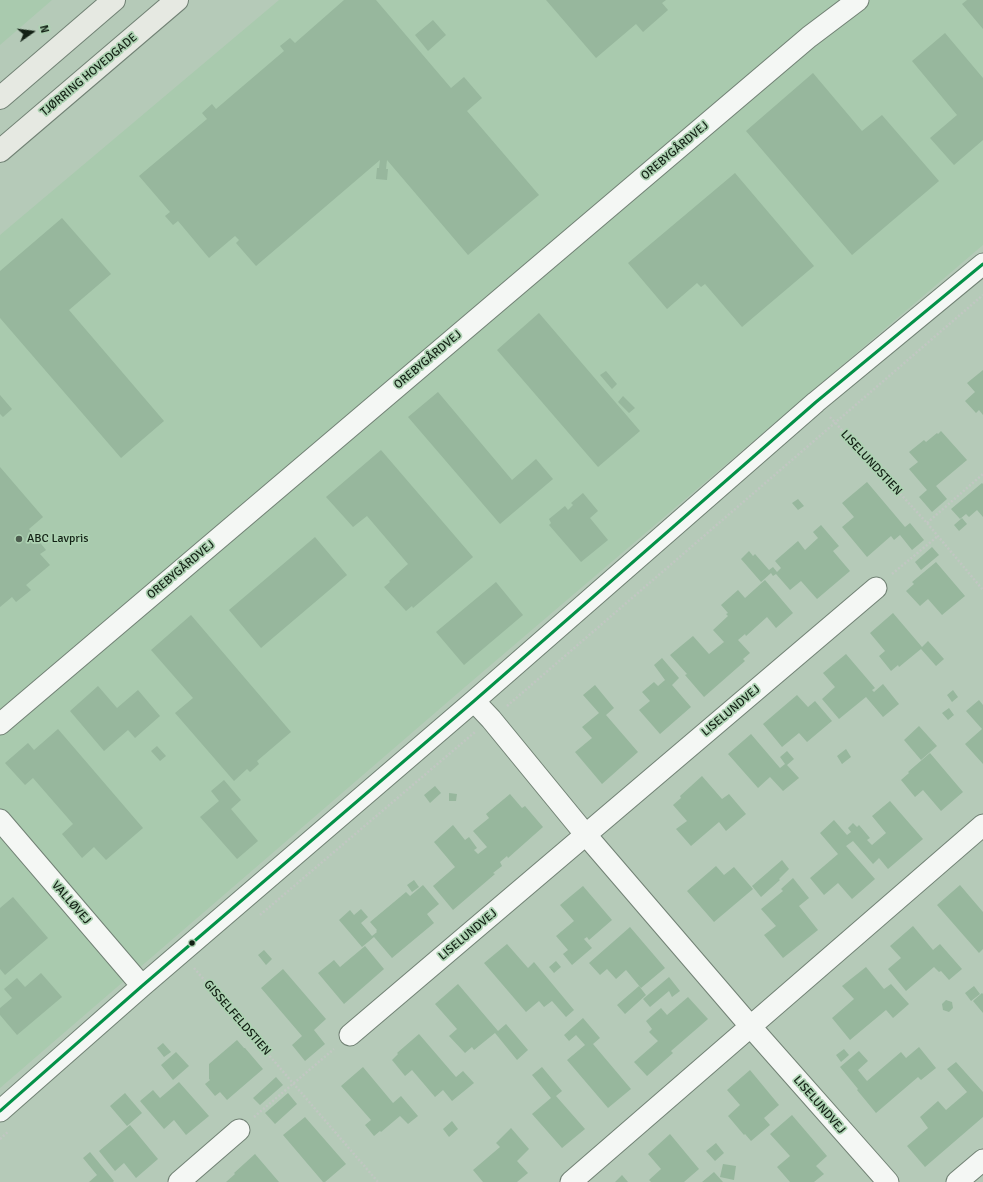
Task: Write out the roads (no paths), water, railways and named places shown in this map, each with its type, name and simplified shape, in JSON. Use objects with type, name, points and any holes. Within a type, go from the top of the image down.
[{"type":"main road","points":[[0,98],[114,0]]},
{"type":"main road","name":"TJØRRING HOVEDGADE","points":[[0,150],[177,0]]},
{"type":"street","name":"OREBYGÅRDVEJ","points":[[0,724],[809,36],[858,0]]},
{"type":"street","points":[[0,1111],[181,952],[474,701],[816,402],[983,264]]},
{"type":"street","name":"LISELUNDVEJ","points":[[350,1035],[876,588]]},
{"type":"street","name":"LISELUNDVEJ","points":[[474,701],[491,719],[586,835],[751,1027],[888,1182]]},
{"type":"street","name":"VALLØVEJ","points":[[0,820],[142,986]]},
{"type":"street","points":[[571,1182],[983,825]]},
{"type":"street","points":[[179,1182],[239,1130]]},
{"type":"street","points":[[957,1182],[983,1160]]},
{"type":"place","name":"ABC Lavpris","points":[[19,539]]}]
